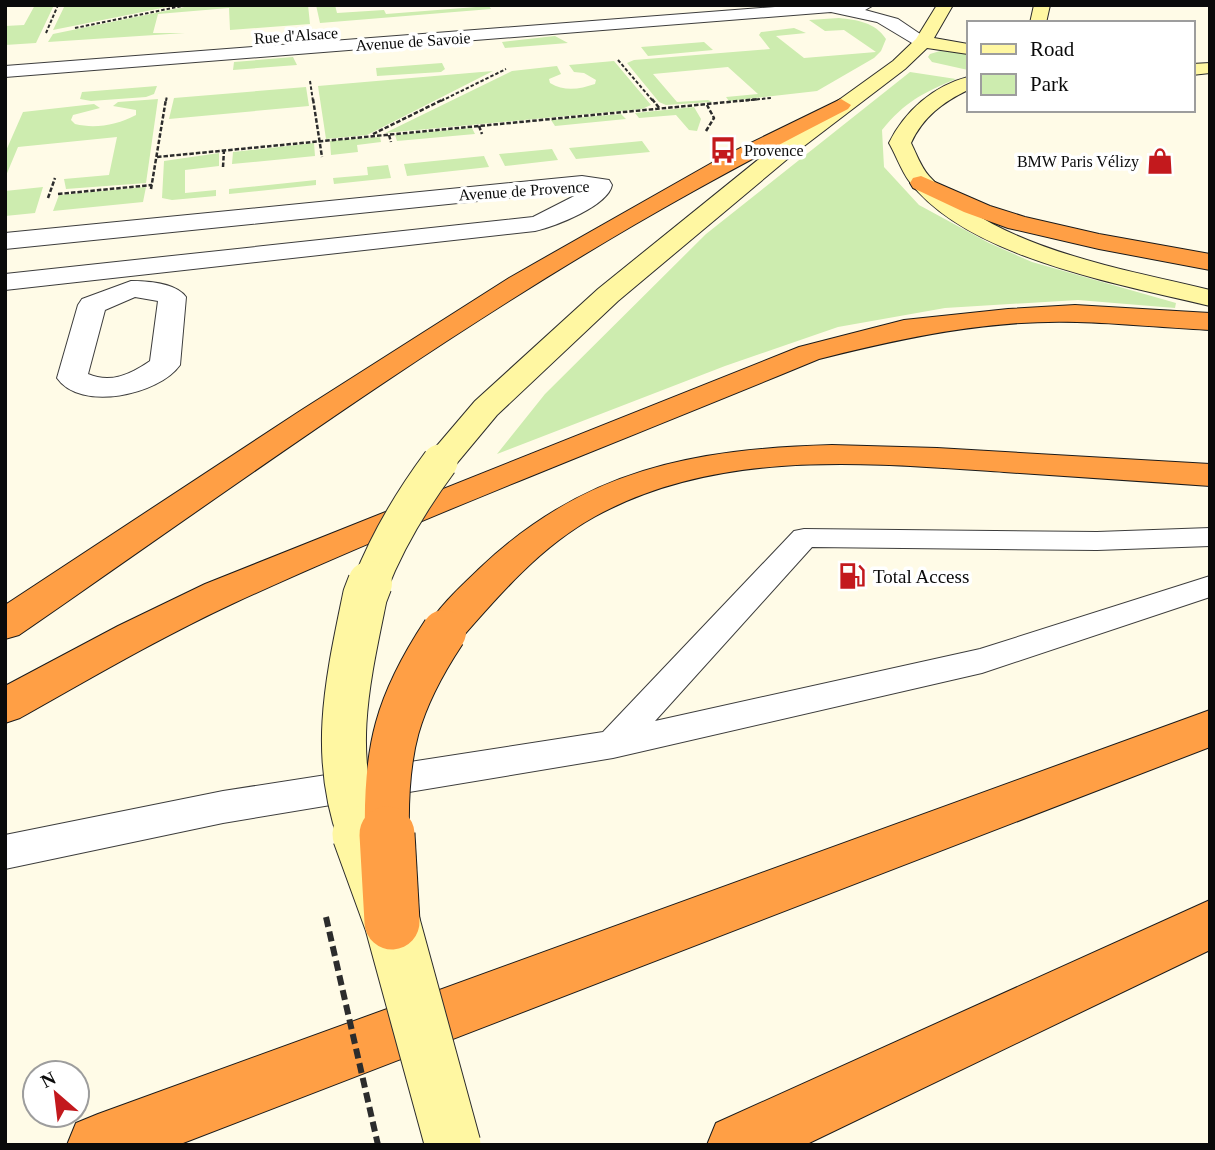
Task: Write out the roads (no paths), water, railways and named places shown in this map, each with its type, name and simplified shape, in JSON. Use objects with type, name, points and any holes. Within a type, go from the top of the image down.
[{"type":"highway","points":[[5,625],[534,275],[759,144],[841,105]]},
{"type":"highway","points":[[921,183],[986,213],[1026,225],[1210,262]]},
{"type":"highway","points":[[5,706],[132,636],[219,594],[809,353],[904,329],[1008,317],[1075,313],[1210,321]]},
{"type":"highway","points":[[392,922],[387,803],[391,750],[400,710],[444,632],[502,568],[541,534],[583,508],[632,485],[713,466],[767,457],[821,454],[882,455],[1210,475]]},
{"type":"highway","points":[[98,1145],[1210,728]]},
{"type":"highway","points":[[738,1145],[1210,924]]},
{"type":"main road","points":[[453,1145],[392,922],[352,813],[343,746],[345,693],[365,596],[385,546],[409,504],[486,408],[608,295],[841,105],[899,65],[923,42],[945,5]]},
{"type":"main road","points":[[923,42],[967,49]]},
{"type":"main road","points":[[899,65],[923,68]]},
{"type":"main road","points":[[946,72],[967,76]]},
{"type":"main road","points":[[967,83],[944,94],[918,113],[906,127],[900,143],[909,168],[944,204],[967,219],[1019,244],[1078,264],[1210,298]]},
{"type":"main road","points":[[918,113],[967,103]]},
{"type":"street","points":[[522,25],[694,5]]},
{"type":"street","name":"Avenue de Savoie","points":[[10,66],[522,25],[822,10],[866,5]]},
{"type":"street","name":"Avenue de Savoie","points":[[822,10],[883,18],[901,24],[923,42]]},
{"type":"street","name":"Avenue de Provence","points":[[5,241],[582,183],[601,185],[599,193],[535,224],[133,279],[5,282]]},
{"type":"lane","points":[[613,744],[804,538],[1097,541],[1210,537]]},
{"type":"lane","points":[[5,852],[223,807],[613,744],[982,661],[1210,586]]},
{"type":"place","name":"Provence","points":[[723,150]]},
{"type":"place","name":"BMW Paris Vélizy","points":[[1160,161]]},
{"type":"place","name":"Total Access","points":[[852,576]]}]
